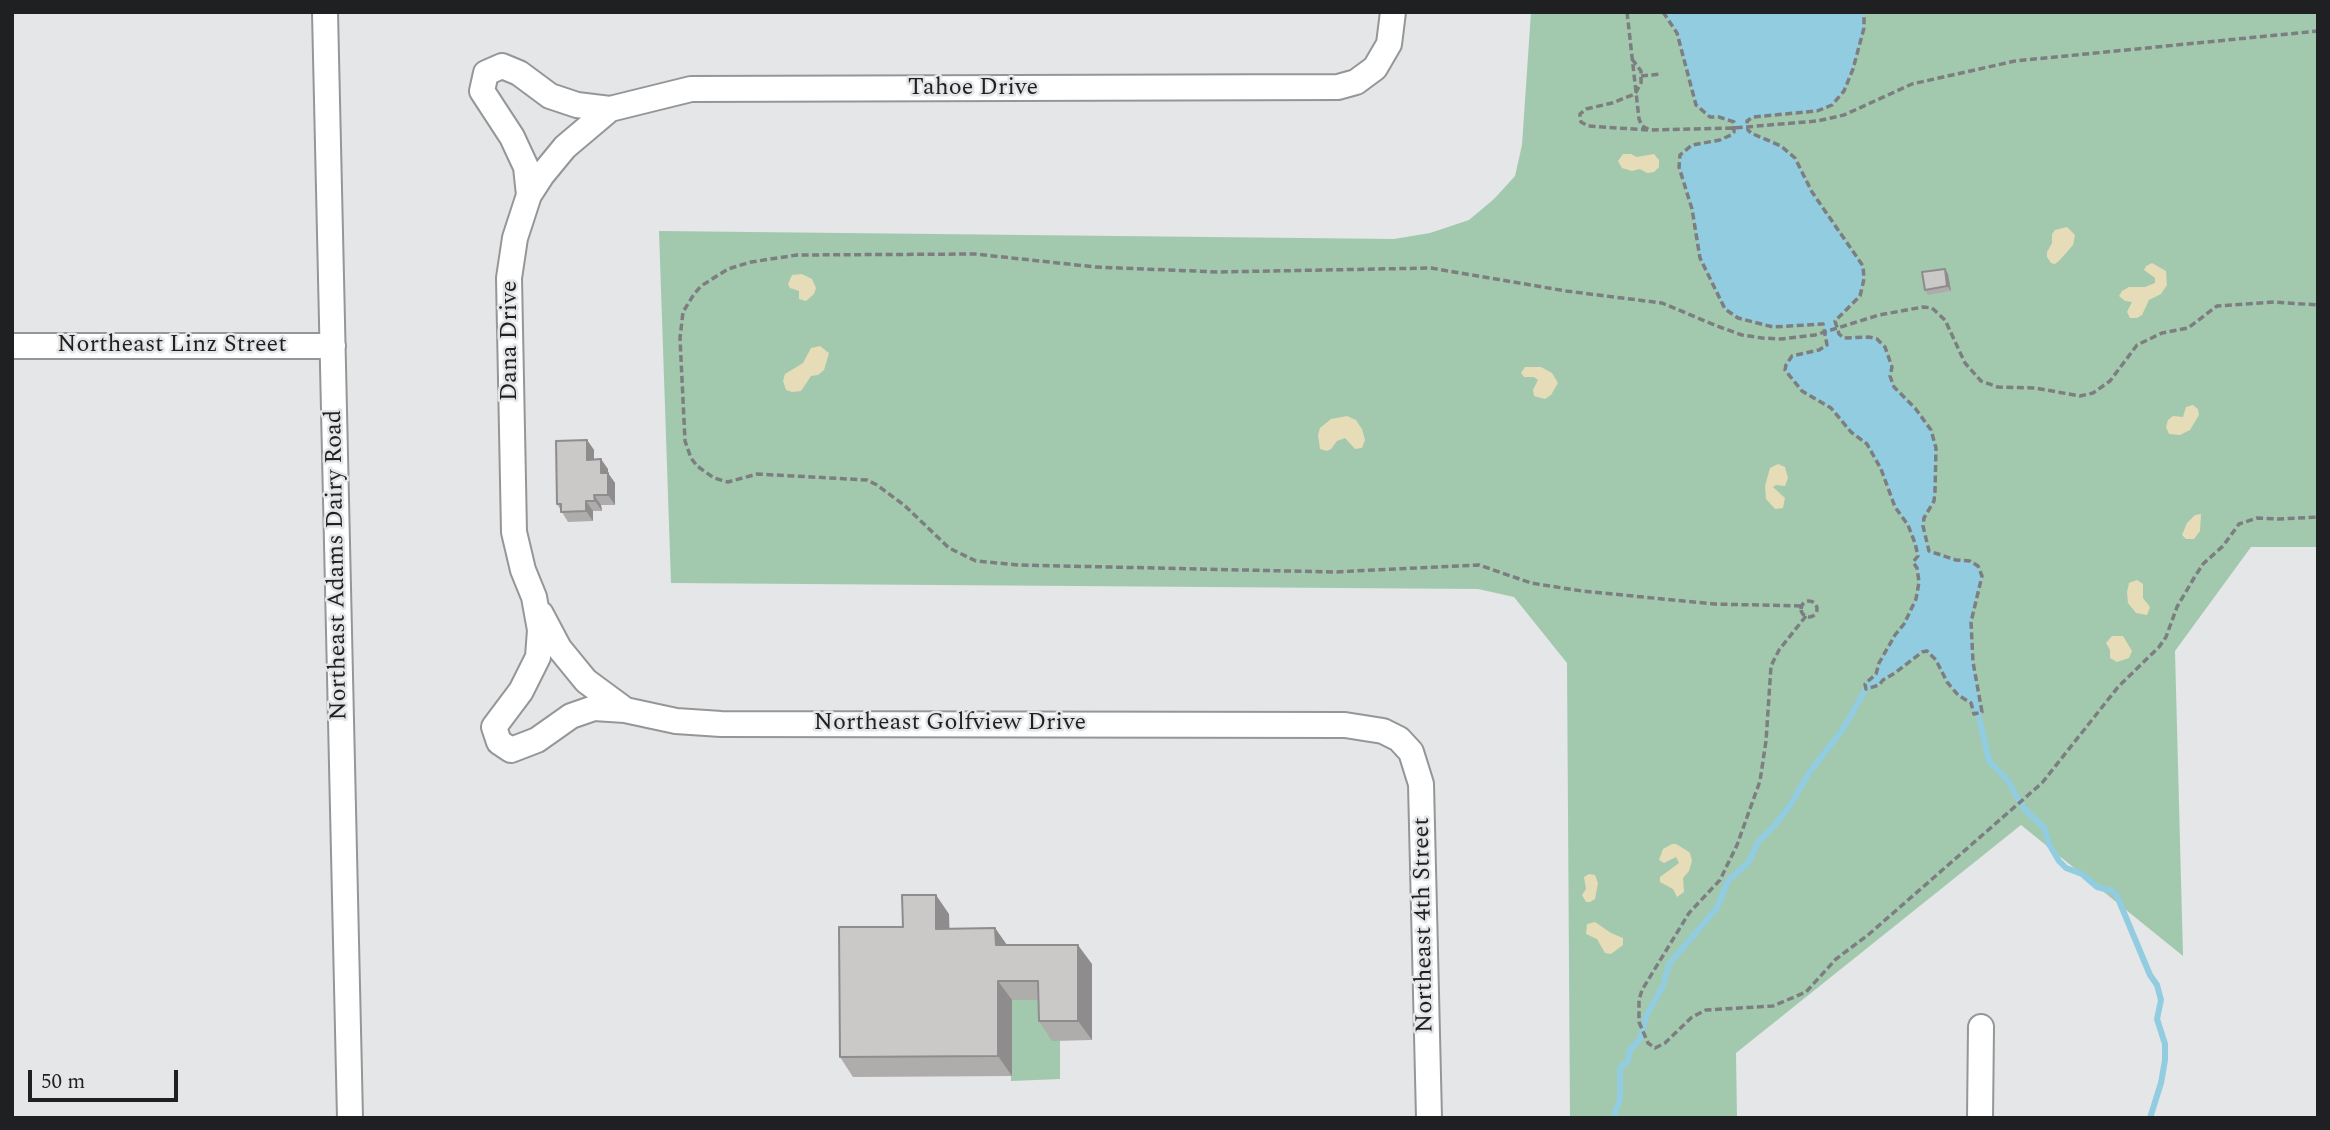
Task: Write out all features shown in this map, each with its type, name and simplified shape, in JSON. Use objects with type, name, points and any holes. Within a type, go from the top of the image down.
[{"type":"street","name":"Northeast Adams Dairy Road","points":[[325,12],[350,1118]]},
{"type":"street","name":"Tahoe Drive","points":[[485,96],[482,91],[486,74],[502,66],[519,73],[550,96],[577,105],[610,109],[691,89],[1338,87],[1356,82],[1375,68],[1389,44],[1392,12]]},
{"type":"street","name":"Dana Drive","points":[[485,96],[512,137],[526,167],[529,195],[515,238],[509,278],[514,532],[523,570],[559,648],[586,681],[625,710]]},
{"type":"street","name":"Tahoe Drive","points":[[529,195],[565,147],[610,109]]},
{"type":"street","name":"Northeast Linz Street","points":[[12,346],[333,346]]},
{"type":"street","name":"Dana Drive","points":[[511,750],[499,742],[494,727],[521,691],[538,657],[540,630],[534,597]]},
{"type":"street","name":"Northeast Golfview Drive","points":[[511,750],[537,740],[571,716],[594,708],[625,710],[676,721],[721,724],[1345,725],[1383,731],[1399,739]]},
{"type":"street","name":"Northeast 4th Street","points":[[1399,739],[1411,752],[1421,783],[1429,1118]]},
{"type":"street","points":[[1980,1118],[1981,1027]]},
{"type":"path","points":[[1627,12],[1635,94],[1642,126],[1650,130]]},
{"type":"path","points":[[1663,12],[1677,33],[1696,105],[1710,117],[1734,122],[1734,133],[1692,145],[1680,155],[1679,167],[1692,209],[1700,258],[1726,309],[1738,318],[1773,327],[1823,324],[1828,342],[1824,348],[1792,356],[1785,370],[1802,391],[1831,408],[1851,432],[1867,444],[1881,469],[1895,507],[1910,530],[1917,552],[1918,556],[1913,562],[1918,573],[1916,599],[1904,624],[1878,663],[1877,674],[1865,684],[1866,689],[1879,685],[1882,680],[1927,651],[1936,660],[1947,682],[1958,695],[1970,703],[1974,714],[1982,712],[1973,662],[1971,622],[1982,581],[1980,570],[1970,561],[1929,551],[1923,526],[1924,518],[1934,501],[1935,491],[1936,448],[1931,430],[1915,408],[1894,387],[1890,376],[1892,367],[1885,347],[1877,339],[1869,337],[1844,338],[1837,328],[1835,321],[1860,296],[1864,279],[1863,266],[1812,192],[1795,158],[1772,141],[1749,132],[1747,121],[1753,117],[1817,111],[1832,105],[1844,91],[1853,69],[1864,28],[1864,12]]},
{"type":"path","points":[[2157,12],[2179,12]]},
{"type":"path","points":[[1631,58],[1637,63],[1641,76],[1641,83],[1635,94],[1586,109],[1580,114],[1581,122],[1588,126],[1650,130],[1734,128],[1830,119],[1912,84],[2014,61],[2318,31]]},
{"type":"path","points":[[1641,76],[1662,74]]},
{"type":"path","points":[[2318,304],[2274,302],[2217,306],[2188,327],[2162,333],[2137,345],[2110,381],[2093,393],[2080,396],[2035,388],[1998,387],[1981,381],[1965,363],[1945,320],[1932,308],[1923,307],[1879,315],[1826,332],[1781,339],[1762,338],[1742,335],[1662,303],[1566,291],[1431,268],[1218,272],[1095,267],[952,253],[797,255],[728,268],[701,286],[688,302],[681,326],[685,441],[691,458],[703,471],[722,482],[757,474],[867,480],[904,505],[949,548],[976,561],[1020,565],[1334,572],[1479,565],[1531,583],[1676,602],[1801,606],[1810,601],[1816,606],[1816,611],[1806,617],[1779,650],[1771,666],[1766,741],[1760,781],[1737,845],[1720,880],[1689,913],[1642,990],[1639,1022],[1648,1043],[1655,1048],[1659,1048],[1692,1017],[1706,1010],[1773,1006],[1806,992],[1836,959],[2024,800],[2057,765],[2118,687],[2159,647],[2166,637],[2176,607],[2199,571],[2239,524],[2257,517],[2318,517]]},
{"type":"path","points":[[1801,606],[1806,617]]},
{"type":"green space","points":[[1531,12],[2318,12],[2318,547],[2251,547],[2175,651],[2183,956],[2021,825],[1736,1053],[1737,1118],[1570,1118],[1567,663],[1514,597],[1478,589],[671,583],[659,231],[1394,239],[1430,233],[1469,220],[1494,199],[1515,176],[1522,145]]},
{"type":"green space","points":[[1012,1000],[1052,1000],[1060,1040],[1060,1079],[1011,1081]]},
{"type":"sand","points":[[1623,154],[1637,157],[1654,154],[1659,160],[1659,167],[1654,172],[1647,173],[1640,169],[1632,171],[1622,168],[1618,161]]},
{"type":"sand","points":[[2067,227],[2075,235],[2073,245],[2059,261],[2051,263],[2047,252],[2052,243],[2052,234],[2055,230]]},
{"type":"sand","points":[[2152,263],[2166,271],[2167,285],[2161,294],[2149,300],[2142,315],[2130,318],[2127,312],[2132,302],[2119,296],[2129,287],[2145,287],[2155,283],[2155,278],[2144,270]]},
{"type":"sand","points":[[802,274],[812,279],[816,288],[806,301],[799,299],[799,291],[790,288],[788,284],[792,275]]},
{"type":"sand","points":[[820,346],[829,353],[824,370],[811,376],[801,391],[786,390],[783,381],[785,374],[803,363],[811,348]]},
{"type":"sand","points":[[1525,367],[1541,367],[1552,373],[1558,383],[1551,395],[1545,399],[1534,396],[1533,390],[1538,380],[1524,377],[1521,373]]},
{"type":"sand","points":[[2193,405],[2198,409],[2199,415],[2190,430],[2180,435],[2169,434],[2166,427],[2168,420],[2173,416],[2183,417],[2186,407]]},
{"type":"sand","points":[[1347,416],[1356,420],[1362,429],[1365,440],[1362,448],[1355,449],[1345,438],[1337,441],[1327,451],[1320,449],[1320,428],[1331,419]]},
{"type":"sand","points":[[1778,464],[1785,467],[1788,478],[1785,486],[1773,487],[1785,498],[1783,508],[1775,509],[1766,499],[1765,486],[1770,468]]},
{"type":"sand","points":[[2201,514],[2200,531],[2194,539],[2186,539],[2182,535],[2187,523],[2195,515]]},
{"type":"sand","points":[[2137,580],[2143,584],[2143,598],[2150,607],[2147,615],[2136,613],[2128,603],[2129,583]]},
{"type":"sand","points":[[2112,636],[2123,636],[2132,651],[2129,658],[2117,662],[2110,658],[2106,643]]},
{"type":"sand","points":[[1672,844],[1690,853],[1692,861],[1683,878],[1684,892],[1677,897],[1673,889],[1660,882],[1660,877],[1679,863],[1676,857],[1664,863],[1659,860],[1663,849]]},
{"type":"sand","points":[[1595,875],[1598,883],[1595,899],[1586,902],[1582,895],[1586,889],[1584,877]]},
{"type":"sand","points":[[1595,922],[1623,938],[1623,945],[1611,954],[1605,953],[1597,939],[1586,934],[1587,924]]},
{"type":"water","points":[[1663,12],[1864,12],[1864,28],[1853,69],[1844,91],[1832,105],[1817,111],[1753,117],[1747,121],[1748,130],[1781,146],[1795,158],[1812,192],[1863,266],[1864,279],[1860,296],[1835,321],[1839,334],[1844,338],[1877,339],[1885,347],[1892,367],[1890,376],[1894,387],[1915,408],[1931,430],[1936,448],[1935,491],[1934,501],[1924,518],[1923,526],[1929,551],[1970,561],[1980,570],[1982,581],[1971,622],[1973,662],[1982,712],[1974,714],[1971,703],[1958,695],[1947,682],[1936,660],[1927,651],[1879,685],[1866,689],[1865,684],[1876,674],[1879,663],[1904,624],[1916,599],[1919,582],[1917,568],[1913,562],[1918,556],[1915,544],[1867,444],[1851,432],[1831,408],[1802,391],[1785,370],[1792,356],[1819,350],[1827,345],[1823,325],[1773,327],[1738,318],[1725,309],[1700,258],[1692,209],[1679,167],[1680,155],[1692,145],[1720,140],[1731,135],[1734,132],[1734,123],[1719,117],[1710,117],[1696,105],[1677,33]]},
{"type":"building","points":[[1945,269],[1947,286],[1925,290],[1922,272]]},
{"type":"building","points":[[587,440],[587,460],[601,459],[601,473],[608,473],[608,495],[594,495],[595,501],[586,501],[586,511],[561,512],[561,504],[557,504],[556,441]]},
{"type":"building","points":[[902,895],[936,895],[936,929],[995,928],[996,945],[1078,945],[1078,1021],[1039,1021],[1038,981],[998,981],[998,1056],[840,1057],[839,927],[903,927]]},
{"type":"waterway","points":[[1613,1118],[1620,1099],[1620,1068],[1628,1061],[1629,1051],[1640,1039],[1647,1014],[1663,986],[1669,964],[1717,908],[1728,881],[1749,862],[1758,842],[1791,804],[1809,773],[1843,729],[1866,689]]},
{"type":"waterway","points":[[1978,713],[1989,761],[2009,782],[2027,812],[2044,827],[2049,844],[2059,861],[2066,868],[2082,874],[2097,887],[2113,891],[2117,896],[2150,975],[2157,985],[2161,1000],[2157,1019],[2165,1044],[2165,1060],[2150,1118]]}]
